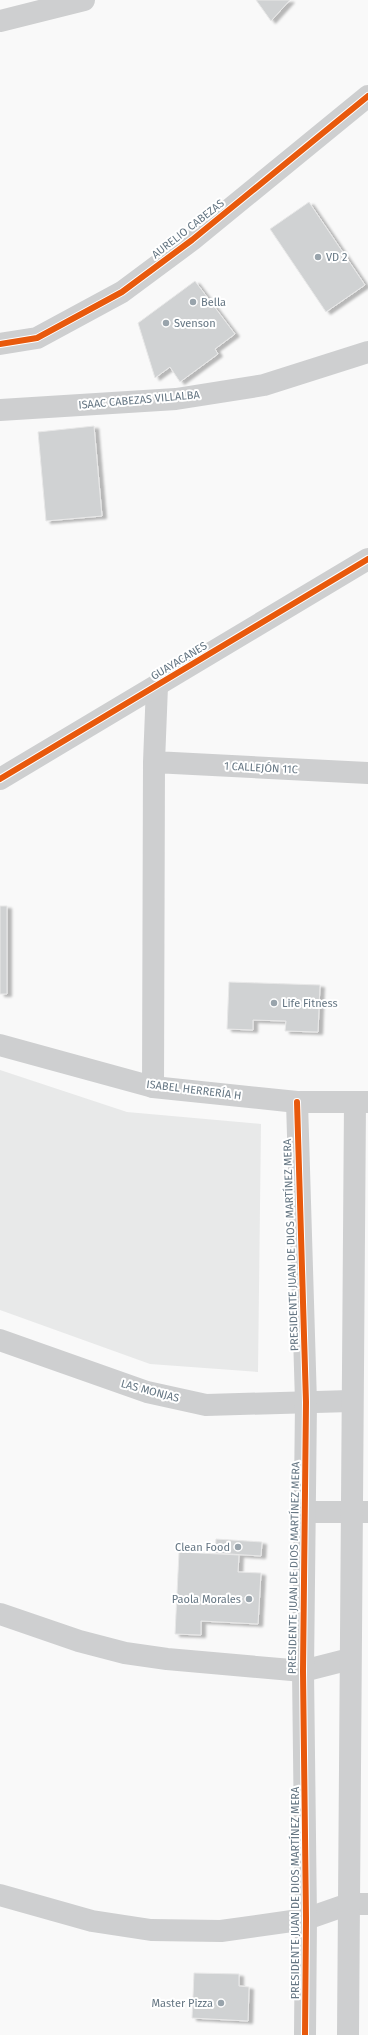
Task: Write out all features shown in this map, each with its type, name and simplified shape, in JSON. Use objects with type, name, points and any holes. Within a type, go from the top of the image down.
[{"type":"street","points":[[0,21],[84,0]]},
{"type":"street","name":"AURELIO CABEZAS","points":[[0,344],[37,338],[122,292],[192,240],[368,96]]},
{"type":"street","name":"ISAAC CABEZAS VILLALBA","points":[[0,410],[176,399],[264,385],[368,352]]},
{"type":"street","name":"GUAYACANES","points":[[0,779],[368,559]]},
{"type":"street","points":[[153,1087],[154,762],[157,686]]},
{"type":"street","name":"1 CALLEJÓN 11C","points":[[154,762],[368,773]]},
{"type":"street","name":"ISABEL HERRERÍA H","points":[[0,1044],[153,1087],[297,1102],[361,1102]]},
{"type":"street","name":"PRESIDENTE JUAN DE DIOS MARTÍNEZ MERA","points":[[297,1102],[306,1402],[303,1671],[306,1919],[305,2035]]},
{"type":"street","points":[[348,2035],[358,1904],[350,1659],[359,1512],[351,1401],[361,1102]]},
{"type":"street","name":"LAS MONJAS","points":[[0,1340],[147,1392],[206,1405],[351,1401]]},
{"type":"street","points":[[304,1512],[359,1512]]},
{"type":"street","points":[[0,1614],[79,1641],[125,1653],[168,1659],[303,1671],[350,1659]]},
{"type":"street","points":[[0,1895],[92,1921],[151,1930],[221,1930],[306,1919],[358,1904]]},
{"type":"shaded area","points":[[0,1070],[127,1112],[261,1124],[258,1372],[150,1364],[0,1310]]},
{"type":"building","points":[[256,0],[290,0],[271,21]]},
{"type":"building","name":"VD 2","points":[[309,202],[365,285],[326,312],[270,229]]},
{"type":"building","points":[[195,281],[235,334],[215,349],[218,354],[180,382],[170,367],[155,378],[138,323]]},
{"type":"building","points":[[94,426],[102,516],[46,521],[38,432]]},
{"type":"building","points":[[0,906],[7,906],[7,994],[0,994]]},
{"type":"building","name":"Life Fitness","points":[[229,982],[320,985],[318,1032],[285,1031],[286,1021],[253,1020],[253,1030],[227,1029]]},
{"type":"building","name":"Clean Food","points":[[216,1539],[262,1542],[261,1556],[215,1553]]},
{"type":"building","points":[[179,1552],[239,1555],[238,1572],[261,1573],[258,1624],[201,1621],[201,1635],[175,1634]]},
{"type":"building","name":"Master Pizza","points":[[194,1973],[239,1974],[239,1986],[249,1987],[248,2021],[192,2018]]},
{"type":"cycle path","points":[[0,344],[37,338],[122,292],[192,240],[368,96]]},
{"type":"cycle path","points":[[0,779],[368,559]]},
{"type":"cycle path","points":[[297,1102],[306,1402],[303,1671],[306,1919],[305,2035]]},
{"type":"place","name":"VD 2","points":[[318,257]]},
{"type":"place","name":"Bella","points":[[193,302]]},
{"type":"place","name":"Svenson","points":[[166,323]]},
{"type":"place","name":"Life Fitness","points":[[274,1003]]},
{"type":"place","name":"Clean Food","points":[[238,1547]]},
{"type":"place","name":"Paola Morales","points":[[249,1599]]},
{"type":"place","name":"Master Pizza","points":[[221,2003]]}]
